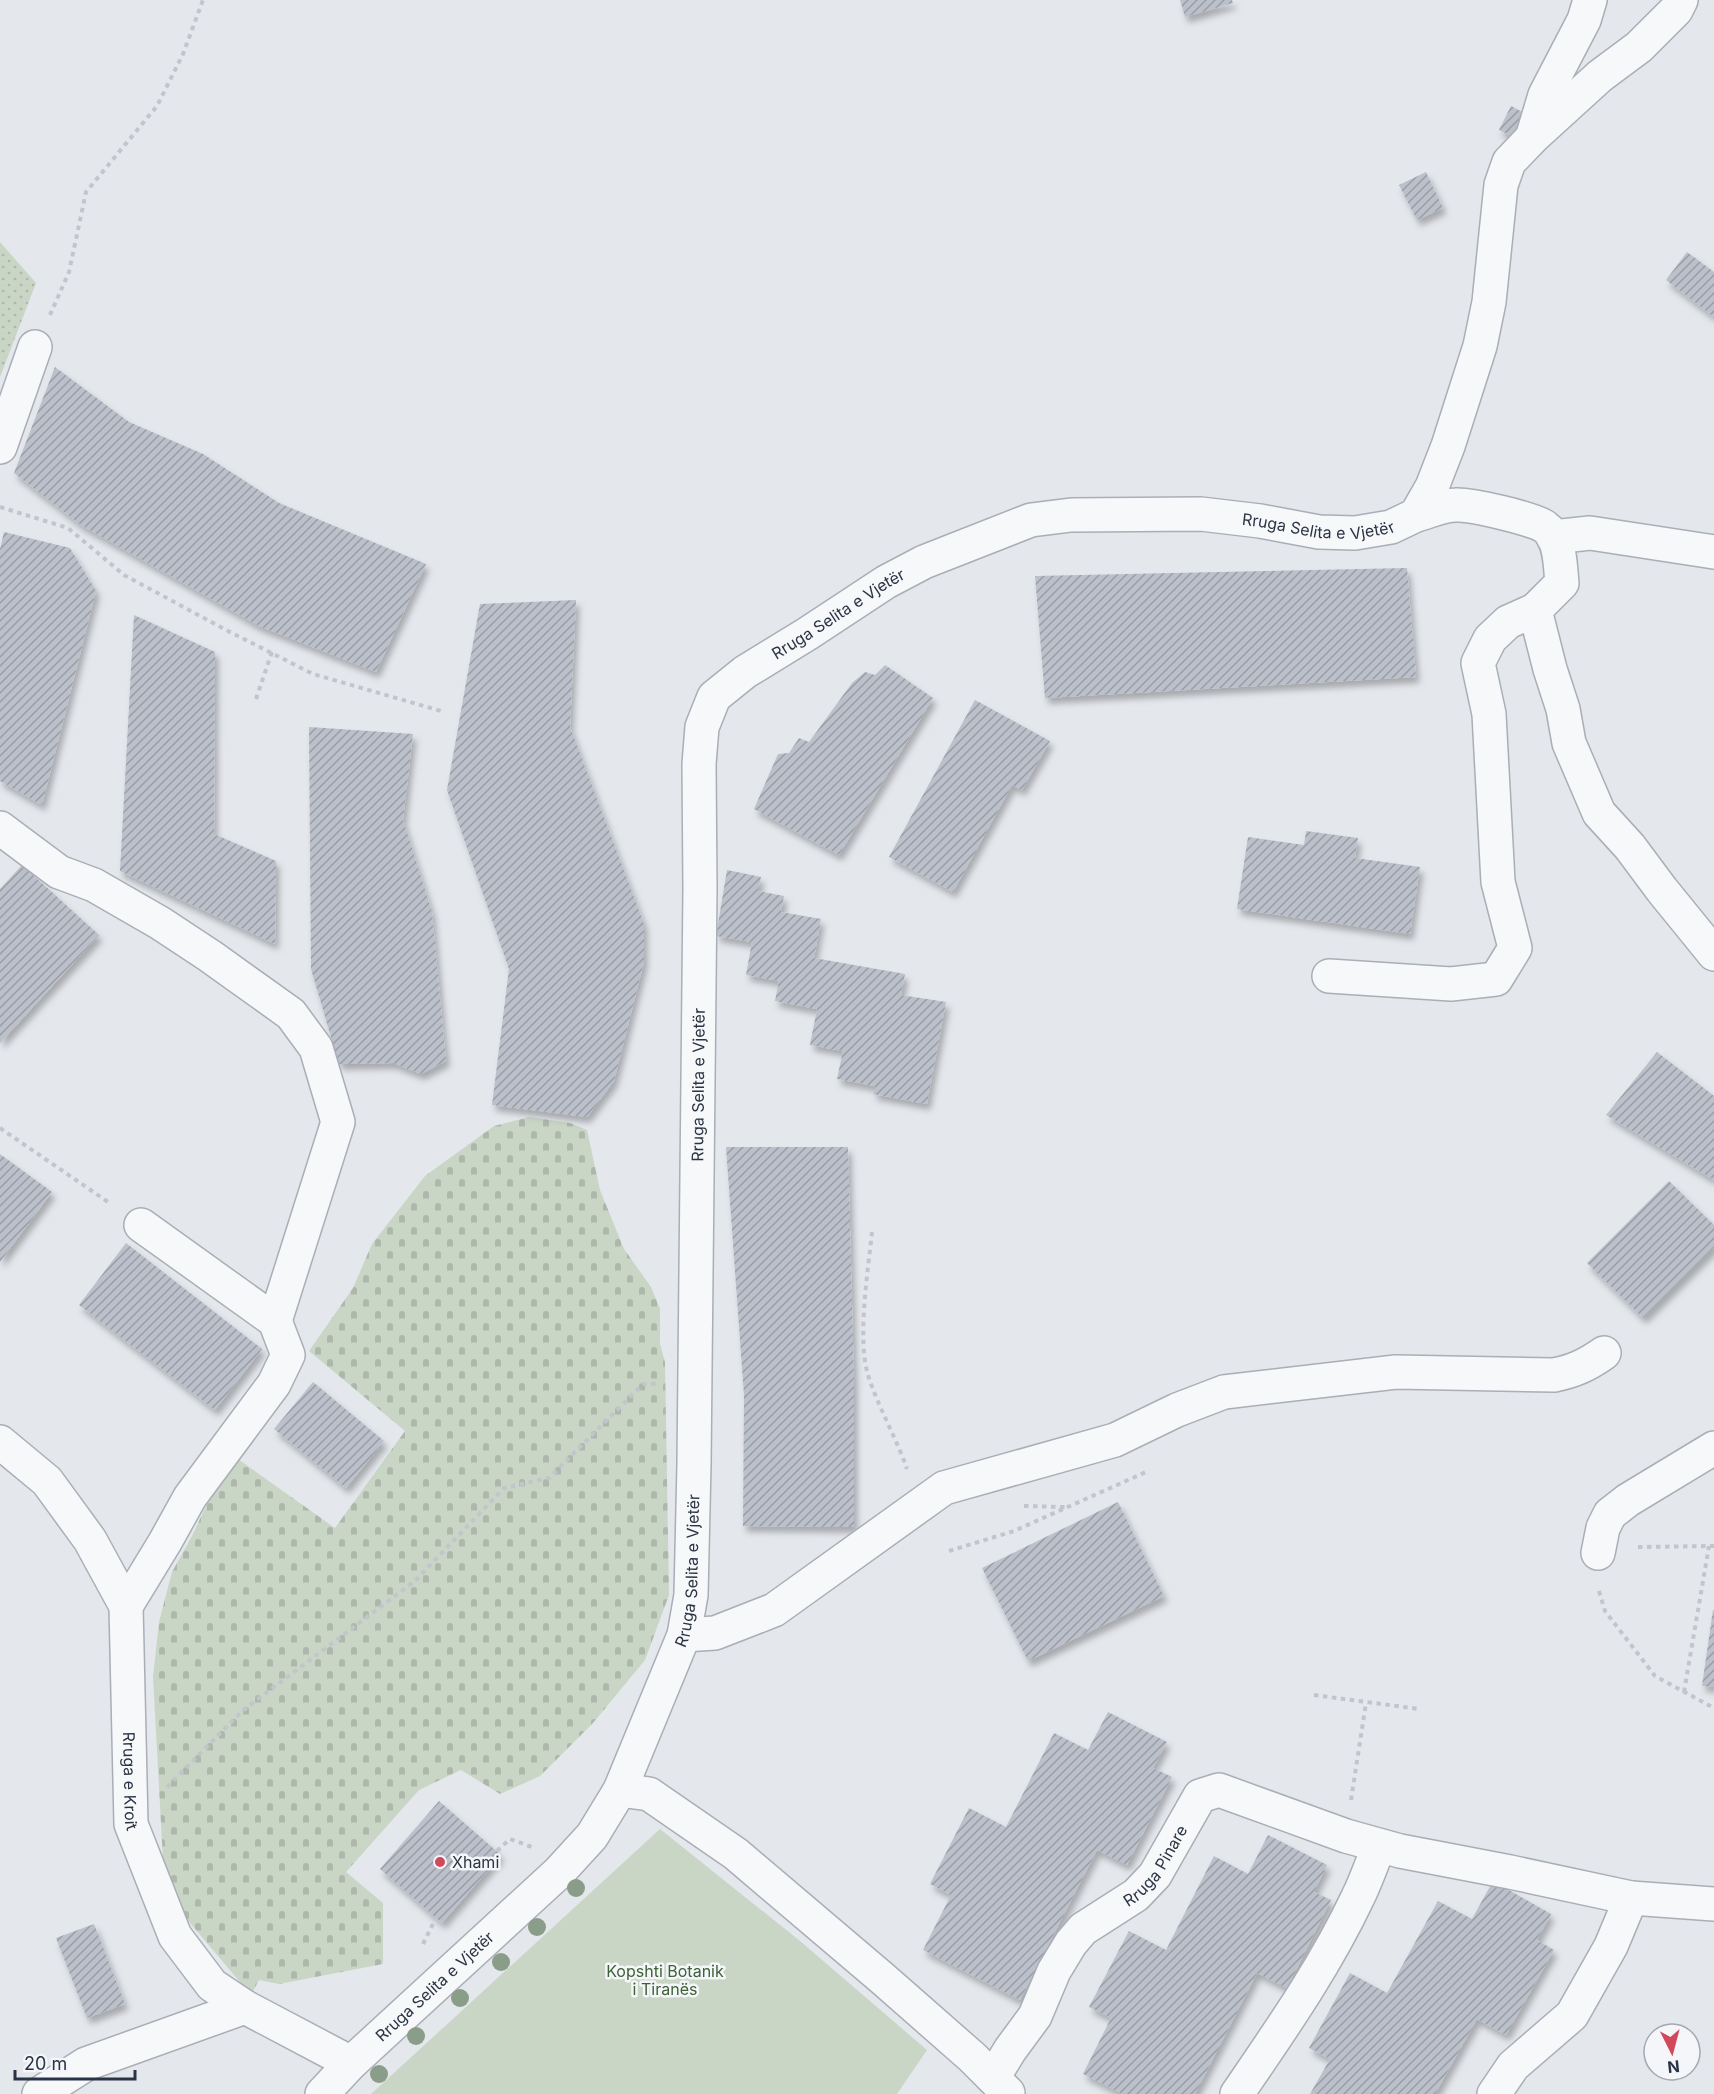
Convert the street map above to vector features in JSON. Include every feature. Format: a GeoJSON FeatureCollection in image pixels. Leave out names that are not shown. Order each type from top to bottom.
{"type":"FeatureCollection","features":[{"type":"Feature","properties":{"kind":"street"},"geometry":{"type":"LineString","coordinates":[[1533,137],[1545,95],[1584,20],[1590,0]]}},
{"type":"Feature","properties":{"kind":"street"},"geometry":{"type":"LineString","coordinates":[[1533,137],[1600,76],[1638,47],[1676,10],[1681,0]]}},
{"type":"Feature","properties":{"kind":"street","name":"Rruga Selita e Vjetër"},"geometry":{"type":"LineString","coordinates":[[1416,515],[1432,488],[1448,446],[1480,346],[1489,302],[1501,185],[1509,162],[1533,137]]}},
{"type":"Feature","properties":{"kind":"street"},"geometry":{"type":"LineString","coordinates":[[0,447],[35,347]]}},
{"type":"Feature","properties":{"kind":"street","name":"Rruga Selita e Vjetër"},"geometry":{"type":"LineString","coordinates":[[322,2094],[351,2063],[559,1872],[592,1836],[620,1790],[684,1635],[691,1595],[695,1384],[700,889],[699,764],[702,727],[714,697],[745,672],[886,582],[924,562],[1031,520],[1071,515],[1202,514],[1260,521],[1319,532],[1355,533],[1391,527],[1416,515],[1455,504],[1502,512],[1545,527],[1553,537]]}},
{"type":"Feature","properties":{"kind":"street"},"geometry":{"type":"LineString","coordinates":[[1329,976],[1451,984],[1496,979],[1515,948],[1498,882],[1489,714],[1478,663],[1490,639],[1508,622],[1535,610],[1562,583],[1558,551],[1553,537],[1590,533],[1714,552]]}},
{"type":"Feature","properties":{"kind":"street"},"geometry":{"type":"LineString","coordinates":[[1535,610],[1563,709],[1569,743],[1599,813],[1630,847],[1714,954]]}},
{"type":"Feature","properties":{"kind":"street"},"geometry":{"type":"LineString","coordinates":[[0,828],[59,872],[94,885],[160,923],[210,956],[291,1014],[316,1048],[338,1122],[275,1321]]}},
{"type":"Feature","properties":{"kind":"street"},"geometry":{"type":"LineString","coordinates":[[126,1606],[190,1497],[274,1384],[288,1355],[275,1321],[141,1225]]}},
{"type":"Feature","properties":{"kind":"street"},"geometry":{"type":"LineString","coordinates":[[684,1635],[715,1633],[774,1610],[944,1488],[1115,1440],[1177,1410],[1224,1392],[1395,1372],[1554,1375],[1590,1364],[1604,1353]]}},
{"type":"Feature","properties":{"kind":"street","name":"Rruga e Kroit"},"geometry":{"type":"LineString","coordinates":[[0,1442],[47,1481],[90,1540],[126,1606],[131,1824],[175,1936],[212,1984],[245,2007],[351,2063]]}},
{"type":"Feature","properties":{"kind":"street"},"geometry":{"type":"LineString","coordinates":[[1598,1553],[1603,1528],[1610,1514],[1628,1500],[1714,1448]]}},
{"type":"Feature","properties":{"kind":"street","name":"Rruga Pinare"},"geometry":{"type":"LineString","coordinates":[[620,1790],[649,1794],[735,1854],[882,1978],[1001,2086],[1010,2050],[1035,2016],[1054,1971],[1071,1943],[1083,1929],[1136,1895],[1155,1875],[1200,1796],[1219,1790],[1379,1846],[1631,1899],[1714,1904]]}},
{"type":"Feature","properties":{"kind":"street"},"geometry":{"type":"LineString","coordinates":[[1237,2094],[1329,1952],[1358,1897],[1379,1846]]}},
{"type":"Feature","properties":{"kind":"street"},"geometry":{"type":"LineString","coordinates":[[1494,2094],[1514,2066],[1572,2015],[1611,1946],[1631,1899]]}},
{"type":"Feature","properties":{"kind":"street"},"geometry":{"type":"LineString","coordinates":[[39,2094],[86,2064],[245,2007]]}},
{"type":"Feature","properties":{"kind":"path"},"geometry":{"type":"LineString","coordinates":[[35,347],[69,272],[86,192],[157,106],[183,54],[203,0]]}},
{"type":"Feature","properties":{"kind":"path"},"geometry":{"type":"LineString","coordinates":[[0,507],[68,528],[124,574],[313,674],[441,711]]}},
{"type":"Feature","properties":{"kind":"path"},"geometry":{"type":"LineString","coordinates":[[256,699],[272,652]]}},
{"type":"Feature","properties":{"kind":"path"},"geometry":{"type":"LineString","coordinates":[[0,1128],[141,1225]]}},
{"type":"Feature","properties":{"kind":"path"},"geometry":{"type":"LineString","coordinates":[[872,1232],[865,1297],[864,1352],[867,1374],[905,1463],[919,1506]]}},
{"type":"Feature","properties":{"kind":"path"},"geometry":{"type":"LineString","coordinates":[[131,1824],[242,1711],[415,1581],[504,1488],[549,1478],[643,1384],[695,1384]]}},
{"type":"Feature","properties":{"kind":"path"},"geometry":{"type":"LineString","coordinates":[[949,1551],[1014,1532],[1146,1472]]}},
{"type":"Feature","properties":{"kind":"path"},"geometry":{"type":"LineString","coordinates":[[1684,1692],[1712,1546],[1622,1547],[1598,1553],[1594,1574],[1605,1611],[1655,1676],[1684,1692],[1714,1708]]}},
{"type":"Feature","properties":{"kind":"path"},"geometry":{"type":"LineString","coordinates":[[1314,1695],[1419,1709]]}},
{"type":"Feature","properties":{"kind":"path"},"geometry":{"type":"LineString","coordinates":[[1346,1836],[1366,1703]]}},
{"type":"Feature","properties":{"kind":"green space"},"geometry":{"type":"Polygon","coordinates":[[[0,242],[36,283],[0,377],[0,242]]]}},
{"type":"Feature","properties":{"kind":"green space"},"geometry":{"type":"Polygon","coordinates":[[[529,1117],[570,1123],[587,1130],[600,1190],[624,1249],[651,1287],[660,1309],[660,1344],[665,1362],[669,1595],[645,1660],[593,1723],[540,1776],[500,1794],[461,1770],[419,1790],[346,1872],[383,1903],[383,1964],[279,1984],[259,1980],[251,1995],[185,1917],[163,1860],[153,1677],[159,1622],[172,1572],[213,1491],[238,1459],[335,1528],[405,1431],[309,1351],[353,1288],[372,1244],[425,1176],[494,1126],[529,1117]]]}},
{"type":"Feature","properties":{"kind":"green space","name":"Kopshti Botanik i Tiranës"},"geometry":{"type":"Polygon","coordinates":[[[660,1829],[800,1941],[927,2050],[897,2094],[371,2094],[660,1829]]]}},
{"type":"Feature","properties":{"kind":"building"},"geometry":{"type":"Polygon","coordinates":[[[1180,0],[1232,0],[1233,3],[1185,17],[1180,0]]]}},
{"type":"Feature","properties":{"kind":"building"},"geometry":{"type":"Polygon","coordinates":[[[1511,106],[1528,115],[1516,138],[1499,130],[1511,106]]]}},
{"type":"Feature","properties":{"kind":"building"},"geometry":{"type":"Polygon","coordinates":[[[1426,172],[1443,208],[1417,220],[1399,185],[1426,172]]]}},
{"type":"Feature","properties":{"kind":"building"},"geometry":{"type":"Polygon","coordinates":[[[1687,252],[1714,272],[1714,317],[1666,280],[1687,252]]]}},
{"type":"Feature","properties":{"kind":"building"},"geometry":{"type":"Polygon","coordinates":[[[55,367],[129,422],[203,454],[279,503],[426,564],[376,672],[259,626],[81,525],[14,473],[55,367]]]}},
{"type":"Feature","properties":{"kind":"building"},"geometry":{"type":"Polygon","coordinates":[[[4,532],[70,548],[96,591],[42,805],[0,781],[0,549],[4,532]]]}},
{"type":"Feature","properties":{"kind":"building"},"geometry":{"type":"Polygon","coordinates":[[[1407,568],[1416,677],[1045,698],[1035,576],[1407,568]]]}},
{"type":"Feature","properties":{"kind":"building"},"geometry":{"type":"Polygon","coordinates":[[[576,600],[570,727],[644,924],[644,962],[614,1081],[587,1117],[492,1105],[509,969],[447,790],[480,604],[576,600]]]}},
{"type":"Feature","properties":{"kind":"building"},"geometry":{"type":"Polygon","coordinates":[[[134,615],[215,652],[214,834],[276,861],[275,944],[120,871],[134,615]]]}},
{"type":"Feature","properties":{"kind":"building"},"geometry":{"type":"Polygon","coordinates":[[[885,665],[933,698],[839,855],[754,809],[778,754],[789,753],[799,738],[809,742],[852,683],[865,672],[875,675],[885,665]]]}},
{"type":"Feature","properties":{"kind":"building"},"geometry":{"type":"Polygon","coordinates":[[[975,700],[1050,741],[1022,790],[1012,785],[953,892],[889,857],[975,700]]]}},
{"type":"Feature","properties":{"kind":"building"},"geometry":{"type":"Polygon","coordinates":[[[309,727],[413,734],[403,820],[432,912],[446,1061],[421,1074],[393,1063],[339,1064],[311,969],[309,727]]]}},
{"type":"Feature","properties":{"kind":"building"},"geometry":{"type":"Polygon","coordinates":[[[1306,831],[1358,838],[1355,858],[1420,867],[1410,934],[1237,909],[1248,837],[1304,845],[1306,831]]]}},
{"type":"Feature","properties":{"kind":"building"},"geometry":{"type":"Polygon","coordinates":[[[22,865],[99,935],[0,1043],[0,889],[22,865]]]}},
{"type":"Feature","properties":{"kind":"building"},"geometry":{"type":"Polygon","coordinates":[[[727,870],[761,877],[758,891],[784,896],[781,912],[821,919],[814,958],[905,974],[901,995],[946,1002],[927,1104],[873,1094],[875,1086],[837,1079],[843,1051],[810,1045],[817,1009],[775,1001],[779,981],[746,975],[752,942],[716,936],[727,870]]]}},
{"type":"Feature","properties":{"kind":"building"},"geometry":{"type":"Polygon","coordinates":[[[1657,1052],[1714,1096],[1714,1180],[1606,1115],[1657,1052]]]}},
{"type":"Feature","properties":{"kind":"building"},"geometry":{"type":"Polygon","coordinates":[[[726,1147],[848,1147],[854,1383],[854,1527],[743,1526],[744,1395],[726,1147]]]}},
{"type":"Feature","properties":{"kind":"building"},"geometry":{"type":"Polygon","coordinates":[[[0,1154],[52,1192],[0,1262],[0,1154]]]}},
{"type":"Feature","properties":{"kind":"building"},"geometry":{"type":"Polygon","coordinates":[[[1669,1181],[1714,1225],[1714,1247],[1643,1318],[1587,1263],[1669,1181]]]}},
{"type":"Feature","properties":{"kind":"building"},"geometry":{"type":"Polygon","coordinates":[[[126,1243],[262,1349],[215,1410],[79,1305],[126,1243]]]}},
{"type":"Feature","properties":{"kind":"building"},"geometry":{"type":"Polygon","coordinates":[[[313,1382],[384,1441],[346,1488],[274,1429],[313,1382]]]}},
{"type":"Feature","properties":{"kind":"building"},"geometry":{"type":"Polygon","coordinates":[[[1118,1502],[1164,1596],[1028,1661],[982,1568],[1118,1502]]]}},
{"type":"Feature","properties":{"kind":"building"},"geometry":{"type":"Polygon","coordinates":[[[1714,1610],[1714,1687],[1702,1686],[1714,1610]]]}},
{"type":"Feature","properties":{"kind":"building"},"geometry":{"type":"Polygon","coordinates":[[[1108,1712],[1167,1742],[1153,1768],[1172,1777],[1127,1865],[1097,1850],[1020,2000],[923,1950],[951,1895],[930,1884],[969,1808],[1006,1827],[1054,1733],[1088,1750],[1108,1712]]]}},
{"type":"Feature","properties":{"kind":"building","name":"Xhami"},"geometry":{"type":"Polygon","coordinates":[[[439,1801],[501,1855],[442,1923],[380,1869],[439,1801]]]}},
{"type":"Feature","properties":{"kind":"building"},"geometry":{"type":"Polygon","coordinates":[[[1268,1835],[1327,1865],[1314,1892],[1331,1900],[1287,1988],[1257,1973],[1195,2094],[1123,2094],[1083,2074],[1111,2018],[1089,2007],[1129,1931],[1166,1950],[1214,1856],[1248,1874],[1268,1835]]]}},
{"type":"Feature","properties":{"kind":"building"},"geometry":{"type":"Polygon","coordinates":[[[1493,1881],[1551,1914],[1537,1940],[1554,1950],[1506,2035],[1477,2019],[1435,2094],[1310,2094],[1330,2059],[1309,2048],[1350,1973],[1387,1993],[1438,1901],[1472,1919],[1493,1881]]]}},
{"type":"Feature","properties":{"kind":"building"},"geometry":{"type":"Polygon","coordinates":[[[94,1924],[125,2004],[87,2018],[56,1938],[94,1924]]]}},
{"type":"Feature","properties":{"kind":"place","name":"Xhami"},"geometry":{"type":"Point","coordinates":[440,1862]}}]}
